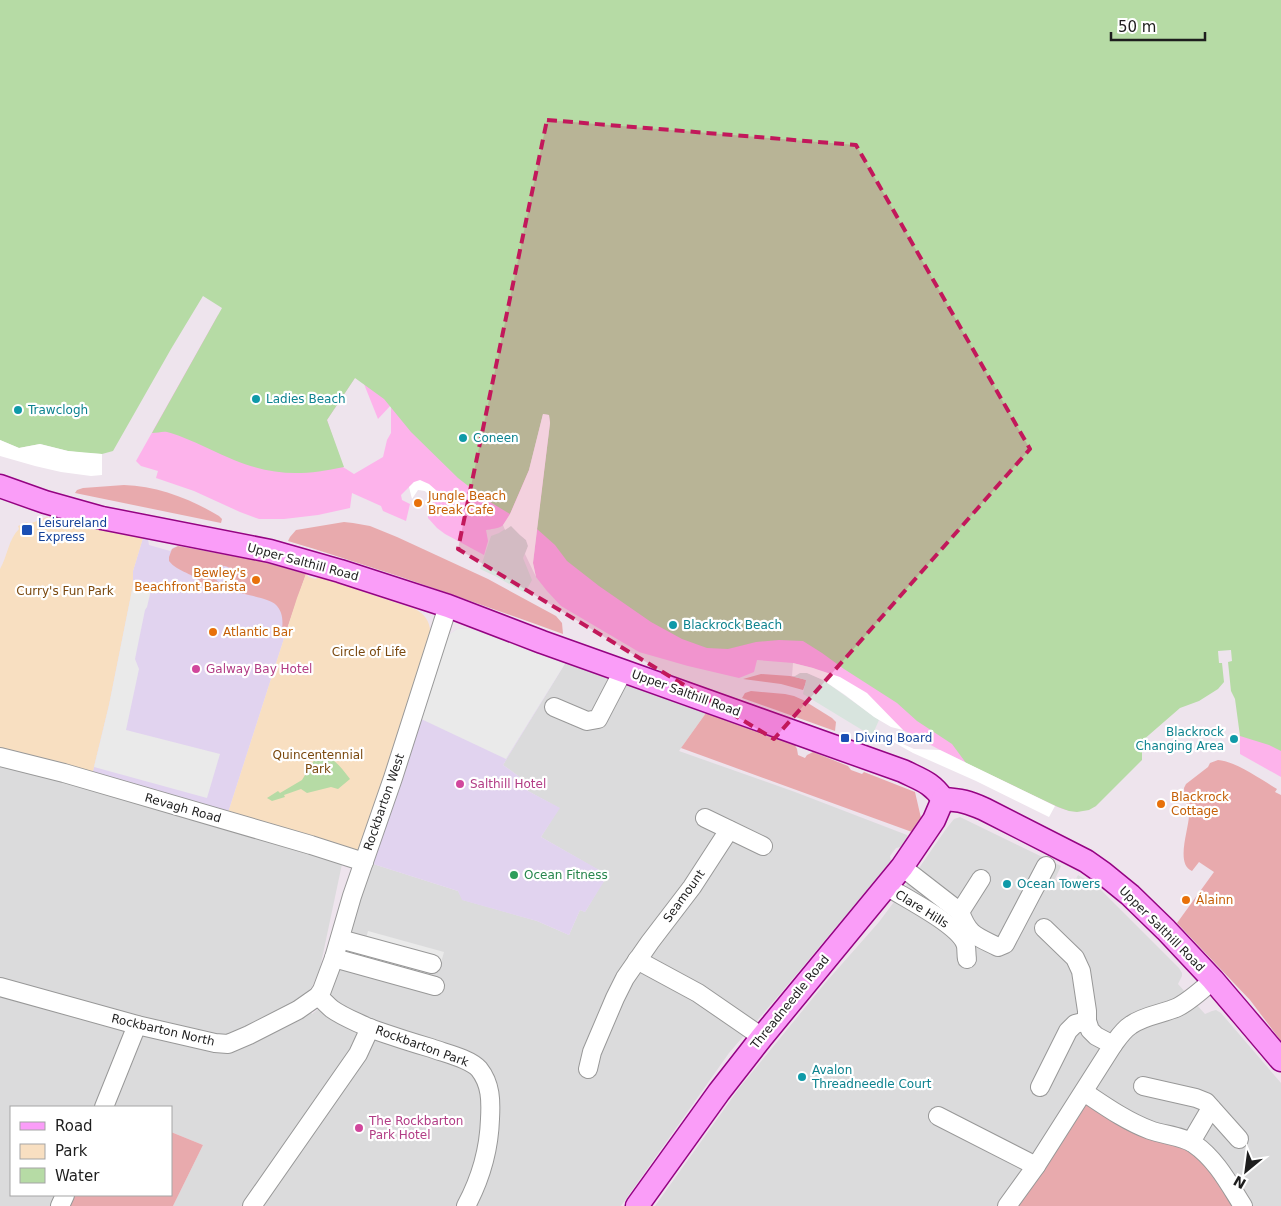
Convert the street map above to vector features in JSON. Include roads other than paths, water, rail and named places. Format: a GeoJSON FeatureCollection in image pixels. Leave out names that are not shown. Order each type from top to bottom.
{"type":"FeatureCollection","features":[{"type":"Feature","properties":{"kind":"main road","name":"Upper Salthill Road"},"geometry":{"type":"LineString","coordinates":[[0,486],[45,502],[102,518],[270,551],[340,570],[448,606],[903,772],[930,785],[943,799],[968,802],[1086,861],[1103,873],[1130,895],[1166,930],[1213,980],[1281,1060]]}},
{"type":"Feature","properties":{"kind":"main road","name":"Threadneedle Road"},"geometry":{"type":"LineString","coordinates":[[637,1206],[762,1037],[902,867],[934,820],[943,799]]}},
{"type":"Feature","properties":{"kind":"street","name":"Rockbarton West"},"geometry":{"type":"LineString","coordinates":[[318,996],[334,958],[352,896],[393,778],[448,606]]}},
{"type":"Feature","properties":{"kind":"street"},"geometry":{"type":"LineString","coordinates":[[554,707],[587,721],[598,719],[623,670]]}},
{"type":"Feature","properties":{"kind":"street","name":"Revagh Road"},"geometry":{"type":"LineString","coordinates":[[0,757],[82,778],[364,862]]}},
{"type":"Feature","properties":{"kind":"street"},"geometry":{"type":"LineString","coordinates":[[705,818],[763,846]]}},
{"type":"Feature","properties":{"kind":"street","name":"Seamount"},"geometry":{"type":"LineString","coordinates":[[588,1069],[592,1054],[625,978],[692,887],[729,830]]}},
{"type":"Feature","properties":{"kind":"street"},"geometry":{"type":"LineString","coordinates":[[902,867],[960,912],[965,925],[972,933],[998,947],[1005,944],[1046,866]]}},
{"type":"Feature","properties":{"kind":"street"},"geometry":{"type":"LineString","coordinates":[[960,912],[981,880]]}},
{"type":"Feature","properties":{"kind":"street","name":"Clare Hills"},"geometry":{"type":"LineString","coordinates":[[886,886],[955,929],[966,944],[967,959]]}},
{"type":"Feature","properties":{"kind":"street"},"geometry":{"type":"LineString","coordinates":[[1044,928],[1076,958],[1079,965],[1087,1011],[1086,1021],[1090,1030],[1096,1036],[1113,1046]]}},
{"type":"Feature","properties":{"kind":"street"},"geometry":{"type":"LineString","coordinates":[[340,939],[432,964]]}},
{"type":"Feature","properties":{"kind":"street"},"geometry":{"type":"LineString","coordinates":[[334,958],[435,986]]}},
{"type":"Feature","properties":{"kind":"street"},"geometry":{"type":"LineString","coordinates":[[637,960],[698,993],[762,1037]]}},
{"type":"Feature","properties":{"kind":"street"},"geometry":{"type":"LineString","coordinates":[[1007,1206],[1036,1166],[1123,1031],[1142,1019],[1184,1004],[1213,980]]}},
{"type":"Feature","properties":{"kind":"street","name":"Rockbarton North"},"geometry":{"type":"LineString","coordinates":[[0,987],[137,1025],[215,1043],[228,1044],[298,1010],[318,996]]}},
{"type":"Feature","properties":{"kind":"street","name":"Rockbarton Park"},"geometry":{"type":"LineString","coordinates":[[318,996],[344,1017],[370,1028],[466,1060],[478,1067],[485,1078],[490,1092],[490,1134],[485,1160],[466,1206]]}},
{"type":"Feature","properties":{"kind":"street"},"geometry":{"type":"LineString","coordinates":[[1040,1087],[1068,1031],[1076,1024],[1086,1021]]}},
{"type":"Feature","properties":{"kind":"street"},"geometry":{"type":"LineString","coordinates":[[104,1106],[137,1025]]}},
{"type":"Feature","properties":{"kind":"street","name":"Rockbarton Park"},"geometry":{"type":"LineString","coordinates":[[252,1206],[358,1054],[370,1028]]}},
{"type":"Feature","properties":{"kind":"street"},"geometry":{"type":"LineString","coordinates":[[1142,1086],[1206,1102],[1239,1139]]}},
{"type":"Feature","properties":{"kind":"street"},"geometry":{"type":"LineString","coordinates":[[1084,1092],[1133,1123],[1191,1142],[1221,1172],[1243,1206]]}},
{"type":"Feature","properties":{"kind":"street"},"geometry":{"type":"LineString","coordinates":[[1191,1142],[1212,1108]]}},
{"type":"Feature","properties":{"kind":"street"},"geometry":{"type":"LineString","coordinates":[[938,1116],[1036,1166]]}},
{"type":"Feature","properties":{"kind":"water"},"geometry":{"type":"Polygon","coordinates":[[[0,0],[1281,0],[1281,751],[1269,745],[1240,736],[1235,699],[1231,691],[1228,662],[1232,661],[1231,650],[1218,651],[1219,663],[1222,663],[1224,682],[1218,689],[1199,701],[1180,708],[1142,741],[1142,760],[1096,806],[1089,810],[1069,811],[966,763],[952,744],[917,721],[897,703],[803,641],[779,640],[756,642],[728,649],[707,648],[682,639],[651,622],[599,586],[567,561],[555,545],[537,529],[550,423],[549,415],[543,414],[529,470],[510,514],[485,499],[458,478],[411,432],[384,399],[355,378],[327,420],[344,467],[315,472],[275,472],[234,460],[173,433],[152,433],[222,308],[203,296],[113,451],[102,454],[84,453],[40,444],[19,448],[0,440],[0,0]]]}},
{"type":"Feature","properties":{"kind":"water"},"geometry":{"type":"Polygon","coordinates":[[[318,754],[333,760],[350,779],[338,789],[331,787],[307,793],[301,789],[272,801],[267,798],[302,780],[318,754]]]}},
{"type":"Feature","properties":{"kind":"place","name":"Ladies Beach"},"geometry":{"type":"Point","coordinates":[256,399]}},
{"type":"Feature","properties":{"kind":"place","name":"Trawclogh"},"geometry":{"type":"Point","coordinates":[18,410]}},
{"type":"Feature","properties":{"kind":"place","name":"Coneen"},"geometry":{"type":"Point","coordinates":[463,438]}},
{"type":"Feature","properties":{"kind":"place","name":"Jungle Beach Break Cafe"},"geometry":{"type":"Point","coordinates":[418,503]}},
{"type":"Feature","properties":{"kind":"place","name":"Leisureland Express"},"geometry":{"type":"Point","coordinates":[27,530]}},
{"type":"Feature","properties":{"kind":"place","name":"Bewley's Beachfront Barista"},"geometry":{"type":"Point","coordinates":[256,580]}},
{"type":"Feature","properties":{"kind":"place","name":"Blackrock Beach"},"geometry":{"type":"Point","coordinates":[673,625]}},
{"type":"Feature","properties":{"kind":"place","name":"Atlantic Bar"},"geometry":{"type":"Point","coordinates":[213,632]}},
{"type":"Feature","properties":{"kind":"place","name":"Galway Bay Hotel"},"geometry":{"type":"Point","coordinates":[196,669]}},
{"type":"Feature","properties":{"kind":"place","name":"Diving Board"},"geometry":{"type":"Point","coordinates":[845,738]}},
{"type":"Feature","properties":{"kind":"place","name":"Blackrock Changing Area"},"geometry":{"type":"Point","coordinates":[1234,739]}},
{"type":"Feature","properties":{"kind":"place","name":"Salthill Hotel"},"geometry":{"type":"Point","coordinates":[460,784]}},
{"type":"Feature","properties":{"kind":"place","name":"Blackrock Cottage"},"geometry":{"type":"Point","coordinates":[1161,804]}},
{"type":"Feature","properties":{"kind":"place","name":"Ocean Fitness"},"geometry":{"type":"Point","coordinates":[514,875]}},
{"type":"Feature","properties":{"kind":"place","name":"Ocean Towers"},"geometry":{"type":"Point","coordinates":[1007,884]}},
{"type":"Feature","properties":{"kind":"place","name":"Álainn"},"geometry":{"type":"Point","coordinates":[1186,900]}},
{"type":"Feature","properties":{"kind":"place","name":"Avalon Threadneedle Court"},"geometry":{"type":"Point","coordinates":[802,1077]}},
{"type":"Feature","properties":{"kind":"place","name":"The Rockbarton Park Hotel"},"geometry":{"type":"Point","coordinates":[359,1128]}},
{"type":"Feature","properties":{"kind":"park label","name":"Curry's Fun Park"},"geometry":{"type":"Point","coordinates":[65,591]}},
{"type":"Feature","properties":{"kind":"park label","name":"Circle of Life"},"geometry":{"type":"Point","coordinates":[369,652]}},
{"type":"Feature","properties":{"kind":"park label","name":"Quincentennial Park"},"geometry":{"type":"Point","coordinates":[318,762]}}]}
